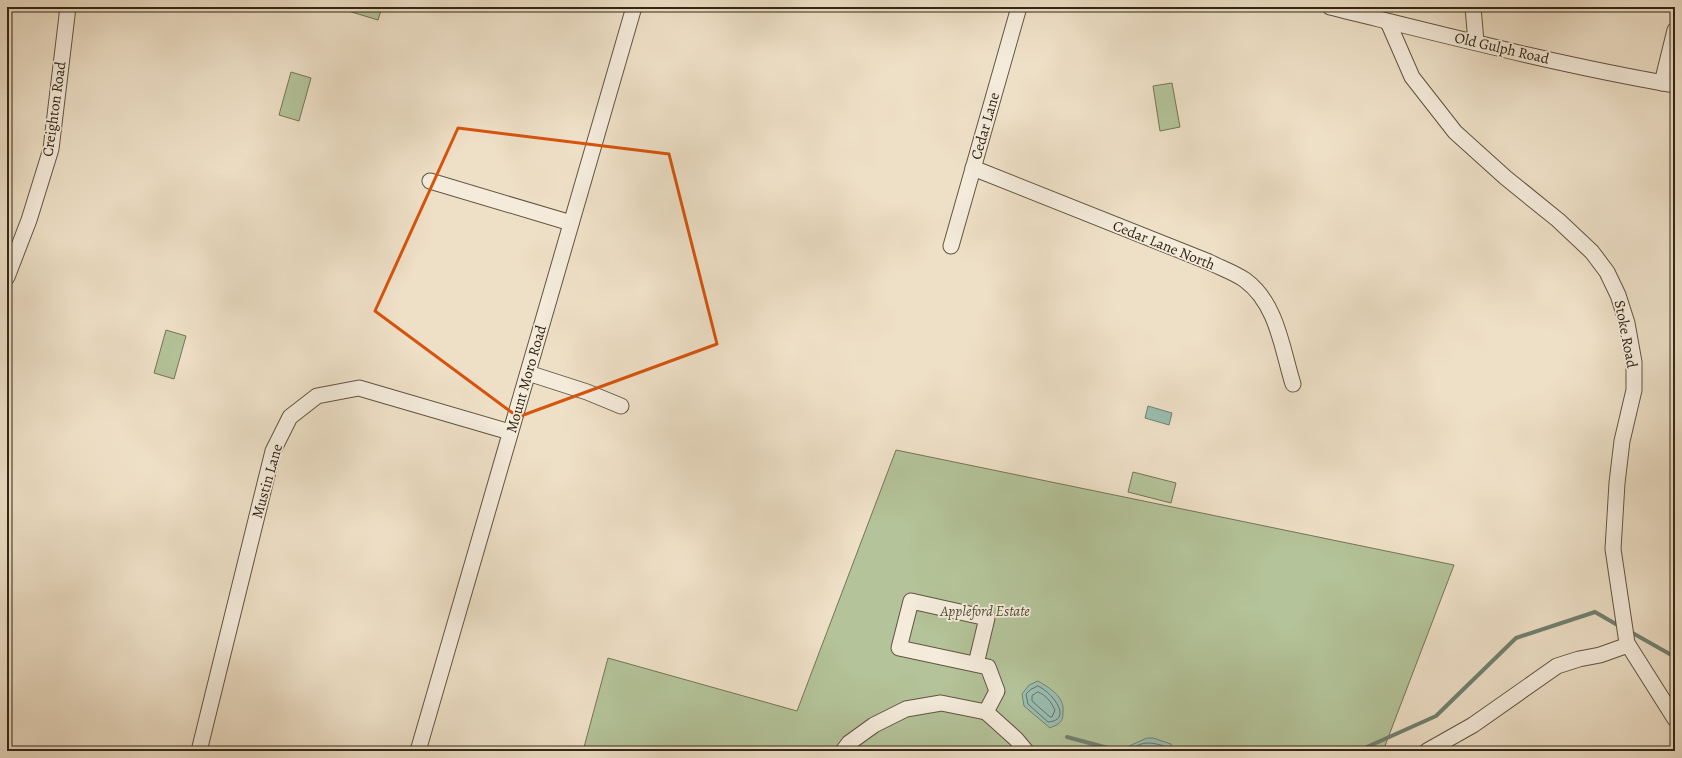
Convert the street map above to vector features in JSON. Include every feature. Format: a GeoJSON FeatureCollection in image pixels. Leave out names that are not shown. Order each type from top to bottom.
{"type":"FeatureCollection","features":[{"type":"Feature","properties":{"kind":"street","name":"Creighton Road"},"geometry":{"type":"LineString","coordinates":[[7,277],[29,220],[51,149],[68,7]]}},
{"type":"Feature","properties":{"kind":"street","name":"Mount Moro Road"},"geometry":{"type":"LineString","coordinates":[[418,751],[634,7]]}},
{"type":"Feature","properties":{"kind":"street","name":"Cedar Lane"},"geometry":{"type":"LineString","coordinates":[[951,246],[1019,7]]}},
{"type":"Feature","properties":{"kind":"street","name":"Old Gulph Road"},"geometry":{"type":"LineString","coordinates":[[1330,7],[1388,22],[1633,78],[1668,84]]}},
{"type":"Feature","properties":{"kind":"street"},"geometry":{"type":"LineString","coordinates":[[1473,7],[1476,42]]}},
{"type":"Feature","properties":{"kind":"street","name":"Stoke Road"},"geometry":{"type":"LineString","coordinates":[[1388,22],[1412,77],[1455,132],[1592,252],[1608,272],[1618,294],[1627,323],[1634,362],[1634,390],[1622,441],[1617,482],[1613,549],[1625,633],[1675,719]]}},
{"type":"Feature","properties":{"kind":"street"},"geometry":{"type":"LineString","coordinates":[[1668,84],[1675,30]]}},
{"type":"Feature","properties":{"kind":"street","name":"Cedar Lane North"},"geometry":{"type":"LineString","coordinates":[[973,168],[1210,262],[1244,280],[1256,290],[1268,306],[1278,330],[1293,384]]}},
{"type":"Feature","properties":{"kind":"street"},"geometry":{"type":"LineString","coordinates":[[430,181],[571,223]]}},
{"type":"Feature","properties":{"kind":"street"},"geometry":{"type":"LineString","coordinates":[[528,373],[587,392],[621,406]]}},
{"type":"Feature","properties":{"kind":"street","name":"Mustin Lane"},"geometry":{"type":"LineString","coordinates":[[199,751],[272,451],[290,418],[317,396],[359,388],[510,432]]}},
{"type":"Feature","properties":{"kind":"street"},"geometry":{"type":"LineString","coordinates":[[976,664],[987,618],[911,601],[899,648],[988,667],[996,691],[986,712]]}},
{"type":"Feature","properties":{"kind":"street"},"geometry":{"type":"LineString","coordinates":[[1427,751],[1473,725],[1557,666],[1579,659],[1600,655],[1625,633]]}},
{"type":"Feature","properties":{"kind":"street"},"geometry":{"type":"LineString","coordinates":[[843,751],[849,743],[874,724],[906,709],[941,703],[986,712],[1016,739],[1026,751]]}},
{"type":"Feature","properties":{"kind":"highlighted area"},"geometry":{"type":"Polygon","coordinates":[[[458,128],[669,154],[717,344],[518,417],[375,311],[458,128]]]}},
{"type":"Feature","properties":{"kind":"green space"},"geometry":{"type":"Polygon","coordinates":[[[335,7],[382,7],[378,20],[335,7]]]}},
{"type":"Feature","properties":{"kind":"green space"},"geometry":{"type":"Polygon","coordinates":[[[291,72],[311,78],[299,121],[279,115],[291,72]]]}},
{"type":"Feature","properties":{"kind":"green space"},"geometry":{"type":"Polygon","coordinates":[[[1172,83],[1180,127],[1160,131],[1153,86],[1172,83]]]}},
{"type":"Feature","properties":{"kind":"green space"},"geometry":{"type":"Polygon","coordinates":[[[166,330],[186,336],[174,379],[154,373],[166,330]]]}},
{"type":"Feature","properties":{"kind":"green space","name":"Appleford Estate"},"geometry":{"type":"Polygon","coordinates":[[[896,450],[1454,565],[1383,751],[583,751],[608,658],[797,711],[896,450]]]}},
{"type":"Feature","properties":{"kind":"green space"},"geometry":{"type":"Polygon","coordinates":[[[1133,472],[1176,483],[1171,503],[1128,492],[1133,472]]]}},
{"type":"Feature","properties":{"kind":"water"},"geometry":{"type":"Polygon","coordinates":[[[1148,406],[1172,413],[1169,425],[1145,418],[1148,406]]]}},
{"type":"Feature","properties":{"kind":"water"},"geometry":{"type":"Polygon","coordinates":[[[1038,681],[1056,694],[1062,702],[1062,720],[1057,725],[1050,728],[1024,706],[1022,694],[1029,685],[1038,681]]]}},
{"type":"Feature","properties":{"kind":"water"},"geometry":{"type":"Polygon","coordinates":[[[1147,738],[1153,738],[1171,744],[1172,751],[1128,751],[1129,746],[1147,738]]]}},
{"type":"Feature","properties":{"kind":"waterway"},"geometry":{"type":"LineString","coordinates":[[1358,751],[1436,716],[1516,638],[1595,612],[1621,627]]}},
{"type":"Feature","properties":{"kind":"waterway"},"geometry":{"type":"LineString","coordinates":[[1629,631],[1675,657]]}},
{"type":"Feature","properties":{"kind":"waterway"},"geometry":{"type":"LineString","coordinates":[[1067,737],[1119,751]]}}]}
